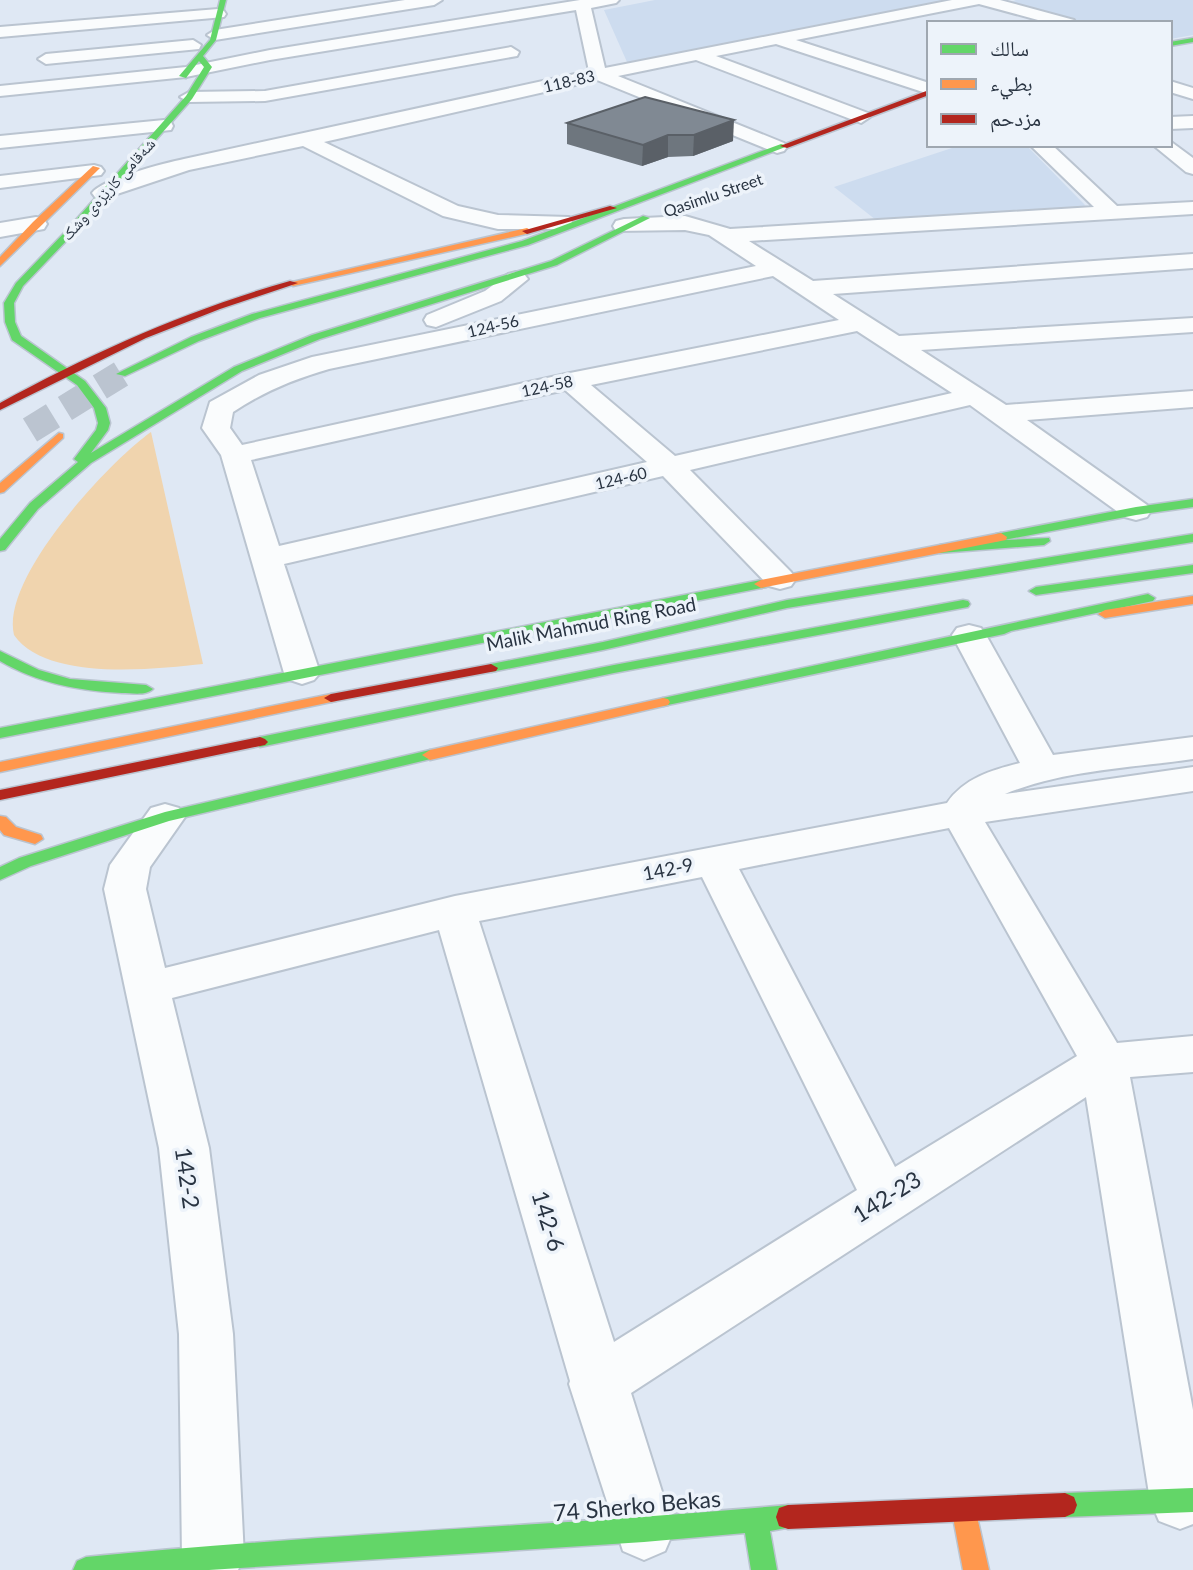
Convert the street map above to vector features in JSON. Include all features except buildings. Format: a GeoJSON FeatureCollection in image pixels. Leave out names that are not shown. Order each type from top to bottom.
{"type":"FeatureCollection","features":[{"type":"Feature","properties":{"kind":"main road","name":"شەقامی کارێزەی وشک"},"geometry":{"type":"LineString","coordinates":[[10,322],[9,303],[19,285],[189,97],[208,51],[221,7]]}},
{"type":"Feature","properties":{"kind":"main road"},"geometry":{"type":"LineString","coordinates":[[1172,44],[1193,40]]}},
{"type":"Feature","properties":{"kind":"main road"},"geometry":{"type":"LineString","coordinates":[[1172,59],[1193,55]]}},
{"type":"Feature","properties":{"kind":"main road"},"geometry":{"type":"LineString","coordinates":[[171,89],[186,72]]}},
{"type":"Feature","properties":{"kind":"main road","name":"Qasimlu Street"},"geometry":{"type":"LineString","coordinates":[[121,374],[195,339],[256,316],[525,243],[927,91]]}},
{"type":"Feature","properties":{"kind":"main road","name":"شەقامی کارێزەی وشک"},"geometry":{"type":"LineString","coordinates":[[0,263],[36,224],[94,171],[148,113]]}},
{"type":"Feature","properties":{"kind":"main road"},"geometry":{"type":"LineString","coordinates":[[58,205],[97,200]]}},
{"type":"Feature","properties":{"kind":"main road"},"geometry":{"type":"LineString","coordinates":[[93,340],[181,318],[288,285],[430,254],[632,203]]}},
{"type":"Feature","properties":{"kind":"main road","name":"Qasimlu Street"},"geometry":{"type":"LineString","coordinates":[[506,273],[677,206]]}},
{"type":"Feature","properties":{"kind":"main road"},"geometry":{"type":"LineString","coordinates":[[265,330],[338,308],[560,262],[635,223]]}},
{"type":"Feature","properties":{"kind":"main road"},"geometry":{"type":"LineString","coordinates":[[69,470],[219,394],[267,355],[506,273]]}},
{"type":"Feature","properties":{"kind":"main road"},"geometry":{"type":"LineString","coordinates":[[0,407],[65,372],[181,318]]}},
{"type":"Feature","properties":{"kind":"main road"},"geometry":{"type":"LineString","coordinates":[[10,322],[40,336]]}},
{"type":"Feature","properties":{"kind":"main road"},"geometry":{"type":"LineString","coordinates":[[0,547],[31,507],[94,444],[102,430],[104,416],[81,383],[20,341],[10,322]]}},
{"type":"Feature","properties":{"kind":"main road"},"geometry":{"type":"LineString","coordinates":[[22,372],[43,383],[92,396],[118,399]]}},
{"type":"Feature","properties":{"kind":"main road"},"geometry":{"type":"LineString","coordinates":[[162,397],[219,394]]}},
{"type":"Feature","properties":{"kind":"main road"},"geometry":{"type":"LineString","coordinates":[[0,489],[59,436]]}},
{"type":"Feature","properties":{"kind":"main road"},"geometry":{"type":"LineString","coordinates":[[3,736],[249,683],[780,579],[1136,511],[1193,503]]}},
{"type":"Feature","properties":{"kind":"main road"},"geometry":{"type":"LineString","coordinates":[[940,548],[1193,529]]}},
{"type":"Feature","properties":{"kind":"main road","name":"Malik Mahmud Ring Road"},"geometry":{"type":"LineString","coordinates":[[0,767],[265,711],[603,646],[787,604],[1193,538]]}},
{"type":"Feature","properties":{"kind":"main road"},"geometry":{"type":"LineString","coordinates":[[1026,592],[1193,569]]}},
{"type":"Feature","properties":{"kind":"main road"},"geometry":{"type":"LineString","coordinates":[[0,795],[614,669],[1193,589]]}},
{"type":"Feature","properties":{"kind":"main road"},"geometry":{"type":"LineString","coordinates":[[0,845],[164,817],[647,705],[972,619],[1193,600]]}},
{"type":"Feature","properties":{"kind":"main road"},"geometry":{"type":"LineString","coordinates":[[0,655],[27,672],[49,680],[98,688],[152,689],[249,683]]}},
{"type":"Feature","properties":{"kind":"main road"},"geometry":{"type":"LineString","coordinates":[[0,874],[25,862],[164,817]]}},
{"type":"Feature","properties":{"kind":"main road"},"geometry":{"type":"LineString","coordinates":[[0,821],[10,831],[35,839]]}},
{"type":"Feature","properties":{"kind":"main road","name":"74 Sherko Bekas"},"geometry":{"type":"LineString","coordinates":[[86,1570],[213,1557],[644,1530],[755,1518],[964,1512],[1186,1500]]}},
{"type":"Feature","properties":{"kind":"main road"},"geometry":{"type":"LineString","coordinates":[[964,1512],[976,1570]]}},
{"type":"Feature","properties":{"kind":"main road"},"geometry":{"type":"LineString","coordinates":[[755,1518],[764,1570]]}},
{"type":"Feature","properties":{"kind":"street"},"geometry":{"type":"LineString","coordinates":[[375,0],[392,7]]}},
{"type":"Feature","properties":{"kind":"street"},"geometry":{"type":"LineString","coordinates":[[0,91],[56,92],[186,72],[234,32],[434,0]]}},
{"type":"Feature","properties":{"kind":"street"},"geometry":{"type":"LineString","coordinates":[[46,59],[208,51],[270,55],[295,51],[430,69],[508,49],[569,4],[611,0]]}},
{"type":"Feature","properties":{"kind":"street","name":"118-83"},"geometry":{"type":"LineString","coordinates":[[97,200],[163,171],[415,113],[508,49],[597,74],[702,56],[976,0]]}},
{"type":"Feature","properties":{"kind":"street"},"geometry":{"type":"LineString","coordinates":[[983,0],[1061,21]]}},
{"type":"Feature","properties":{"kind":"street"},"geometry":{"type":"LineString","coordinates":[[569,4],[597,74],[777,147]]}},
{"type":"Feature","properties":{"kind":"street"},"geometry":{"type":"LineString","coordinates":[[464,5],[508,49]]}},
{"type":"Feature","properties":{"kind":"street"},"geometry":{"type":"LineString","coordinates":[[296,6],[318,19],[362,59]]}},
{"type":"Feature","properties":{"kind":"street"},"geometry":{"type":"LineString","coordinates":[[36,29],[120,16],[221,7]]}},
{"type":"Feature","properties":{"kind":"street"},"geometry":{"type":"LineString","coordinates":[[0,32],[221,7]]}},
{"type":"Feature","properties":{"kind":"street"},"geometry":{"type":"LineString","coordinates":[[31,10],[56,92]]}},
{"type":"Feature","properties":{"kind":"street"},"geometry":{"type":"LineString","coordinates":[[189,97],[265,96],[439,28],[508,49]]}},
{"type":"Feature","properties":{"kind":"street"},"geometry":{"type":"LineString","coordinates":[[415,113],[430,69],[439,28]]}},
{"type":"Feature","properties":{"kind":"street"},"geometry":{"type":"LineString","coordinates":[[234,32],[270,55]]}},
{"type":"Feature","properties":{"kind":"street"},"geometry":{"type":"LineString","coordinates":[[778,39],[927,89]]}},
{"type":"Feature","properties":{"kind":"street"},"geometry":{"type":"LineString","coordinates":[[243,154],[265,96],[295,51]]}},
{"type":"Feature","properties":{"kind":"street"},"geometry":{"type":"LineString","coordinates":[[702,56],[861,117]]}},
{"type":"Feature","properties":{"kind":"street"},"geometry":{"type":"LineString","coordinates":[[354,97],[362,59]]}},
{"type":"Feature","properties":{"kind":"street"},"geometry":{"type":"LineString","coordinates":[[1172,87],[1193,94]]}},
{"type":"Feature","properties":{"kind":"street"},"geometry":{"type":"LineString","coordinates":[[339,116],[314,137],[451,211],[465,223],[468,229],[466,236],[459,242],[430,254]]}},
{"type":"Feature","properties":{"kind":"street"},"geometry":{"type":"LineString","coordinates":[[1172,123],[1193,122]]}},
{"type":"Feature","properties":{"kind":"street"},"geometry":{"type":"LineString","coordinates":[[0,142],[66,129],[164,126]]}},
{"type":"Feature","properties":{"kind":"street"},"geometry":{"type":"LineString","coordinates":[[1042,147],[1107,221]]}},
{"type":"Feature","properties":{"kind":"street"},"geometry":{"type":"LineString","coordinates":[[1166,147],[1193,168]]}},
{"type":"Feature","properties":{"kind":"street"},"geometry":{"type":"LineString","coordinates":[[135,158],[142,167],[163,171]]}},
{"type":"Feature","properties":{"kind":"street"},"geometry":{"type":"LineString","coordinates":[[0,181],[94,171]]}},
{"type":"Feature","properties":{"kind":"street"},"geometry":{"type":"LineString","coordinates":[[635,223],[715,224],[1086,214],[1107,221],[1193,208]]}},
{"type":"Feature","properties":{"kind":"street"},"geometry":{"type":"LineString","coordinates":[[451,211],[511,223],[561,222]]}},
{"type":"Feature","properties":{"kind":"street"},"geometry":{"type":"LineString","coordinates":[[1,231],[36,224]]}},
{"type":"Feature","properties":{"kind":"street"},"geometry":{"type":"LineString","coordinates":[[715,224],[775,268],[987,405],[1136,511]]}},
{"type":"Feature","properties":{"kind":"street"},"geometry":{"type":"LineString","coordinates":[[1122,248],[1140,264]]}},
{"type":"Feature","properties":{"kind":"street"},"geometry":{"type":"LineString","coordinates":[[807,289],[1193,261]]}},
{"type":"Feature","properties":{"kind":"street","name":"124-56"},"geometry":{"type":"LineString","coordinates":[[219,394],[238,394],[276,378],[352,354],[775,268]]}},
{"type":"Feature","properties":{"kind":"street"},"geometry":{"type":"LineString","coordinates":[[352,354],[373,337],[464,309],[493,296],[506,273]]}},
{"type":"Feature","properties":{"kind":"street","name":"124-58"},"geometry":{"type":"LineString","coordinates":[[235,455],[570,381],[861,323]]}},
{"type":"Feature","properties":{"kind":"street"},"geometry":{"type":"LineString","coordinates":[[893,344],[1193,324]]}},
{"type":"Feature","properties":{"kind":"street"},"geometry":{"type":"LineString","coordinates":[[570,381],[670,467],[780,579]]}},
{"type":"Feature","properties":{"kind":"street"},"geometry":{"type":"LineString","coordinates":[[219,394],[216,428],[235,455],[302,673]]}},
{"type":"Feature","properties":{"kind":"street","name":"124-60"},"geometry":{"type":"LineString","coordinates":[[265,559],[670,467],[987,405],[1193,399]]}},
{"type":"Feature","properties":{"kind":"street"},"geometry":{"type":"LineString","coordinates":[[972,619],[1042,769]]}},
{"type":"Feature","properties":{"kind":"street"},"geometry":{"type":"LineString","coordinates":[[1186,1500],[1104,1062],[960,813],[971,797],[989,787],[1042,769],[1189,778]]}},
{"type":"Feature","properties":{"kind":"street","name":"142-9"},"geometry":{"type":"LineString","coordinates":[[148,988],[454,911],[960,813],[1189,778]]}},
{"type":"Feature","properties":{"kind":"street","name":"142-2"},"geometry":{"type":"LineString","coordinates":[[164,817],[131,865],[125,877],[125,889],[184,1148],[206,1334],[213,1557]]}},
{"type":"Feature","properties":{"kind":"street"},"geometry":{"type":"LineString","coordinates":[[714,860],[886,1198]]}},
{"type":"Feature","properties":{"kind":"street","name":"142-6"},"geometry":{"type":"LineString","coordinates":[[454,911],[644,1530]]}},
{"type":"Feature","properties":{"kind":"street","name":"142-23"},"geometry":{"type":"LineString","coordinates":[[597,1384],[1104,1062],[1193,1054]]}},
{"type":"Feature","properties":{"kind":"shaded area"},"geometry":{"type":"Polygon","coordinates":[[[655,0],[958,0],[627,62],[604,10],[655,0]]]}},
{"type":"Feature","properties":{"kind":"shaded area"},"geometry":{"type":"Polygon","coordinates":[[[1016,0],[1193,0],[1193,35],[1172,39],[1172,21],[1078,21],[1009,3],[1016,0]]]}},
{"type":"Feature","properties":{"kind":"shaded area"},"geometry":{"type":"Polygon","coordinates":[[[955,147],[1028,147],[1085,205],[1082,209],[876,220],[834,187],[955,147]]]}},
{"type":"Feature","properties":{"kind":"shaded area"},"geometry":{"type":"Polygon","coordinates":[[[151,432],[203,664],[102,669],[51,660],[30,650],[14,635],[14,611],[24,583],[40,553],[86,494],[110,468],[151,432]]]}},
{"type":"Feature","properties":{"kind":"tunnel"},"geometry":{"type":"LineString","coordinates":[[30,430],[121,374]]}},
{"type":"Feature","properties":{"kind":"traffic: fast"},"geometry":{"type":"LineString","coordinates":[[183,76],[213,40],[223,0]]}},
{"type":"Feature","properties":{"kind":"traffic: fast"},"geometry":{"type":"LineString","coordinates":[[1172,44],[1193,40]]}},
{"type":"Feature","properties":{"kind":"traffic: fast"},"geometry":{"type":"LineString","coordinates":[[80,459],[102,430],[104,423],[100,408],[81,383],[16,338],[10,322],[9,303],[19,285],[68,234],[189,97],[208,67],[201,58]]}},
{"type":"Feature","properties":{"kind":"traffic: fast"},"geometry":{"type":"LineString","coordinates":[[121,374],[195,339],[256,316],[525,243],[784,146]]}},
{"type":"Feature","properties":{"kind":"traffic: fast"},"geometry":{"type":"LineString","coordinates":[[0,547],[34,506],[87,460],[238,369],[316,337],[554,263],[646,218]]}},
{"type":"Feature","properties":{"kind":"traffic: fast"},"geometry":{"type":"LineString","coordinates":[[1001,537],[1193,503]]}},
{"type":"Feature","properties":{"kind":"traffic: fast"},"geometry":{"type":"LineString","coordinates":[[491,668],[603,646],[787,604],[1193,538]]}},
{"type":"Feature","properties":{"kind":"traffic: fast"},"geometry":{"type":"LineString","coordinates":[[940,549],[1044,541]]}},
{"type":"Feature","properties":{"kind":"traffic: fast"},"geometry":{"type":"LineString","coordinates":[[1036,591],[1193,569]]}},
{"type":"Feature","properties":{"kind":"traffic: fast"},"geometry":{"type":"LineString","coordinates":[[0,733],[761,584]]}},
{"type":"Feature","properties":{"kind":"traffic: fast"},"geometry":{"type":"LineString","coordinates":[[969,635],[1148,598]]}},
{"type":"Feature","properties":{"kind":"traffic: fast"},"geometry":{"type":"LineString","coordinates":[[260,742],[614,669],[963,604]]}},
{"type":"Feature","properties":{"kind":"traffic: fast"},"geometry":{"type":"LineString","coordinates":[[663,702],[1004,630]]}},
{"type":"Feature","properties":{"kind":"traffic: fast"},"geometry":{"type":"LineString","coordinates":[[0,655],[52,679],[88,686],[146,689]]}},
{"type":"Feature","properties":{"kind":"traffic: fast"},"geometry":{"type":"LineString","coordinates":[[0,874],[25,862],[165,817],[430,755]]}},
{"type":"Feature","properties":{"kind":"traffic: fast"},"geometry":{"type":"LineString","coordinates":[[1065,1505],[1193,1500]]}},
{"type":"Feature","properties":{"kind":"traffic: fast"},"geometry":{"type":"LineString","coordinates":[[86,1570],[213,1557],[644,1530],[788,1517]]}},
{"type":"Feature","properties":{"kind":"traffic: fast"},"geometry":{"type":"LineString","coordinates":[[755,1518],[764,1570]]}},
{"type":"Feature","properties":{"kind":"traffic: slow"},"geometry":{"type":"LineString","coordinates":[[0,263],[36,224],[96,168]]}},
{"type":"Feature","properties":{"kind":"traffic: slow"},"geometry":{"type":"LineString","coordinates":[[293,283],[527,231]]}},
{"type":"Feature","properties":{"kind":"traffic: slow"},"geometry":{"type":"LineString","coordinates":[[0,489],[59,436]]}},
{"type":"Feature","properties":{"kind":"traffic: slow"},"geometry":{"type":"LineString","coordinates":[[761,584],[1001,537]]}},
{"type":"Feature","properties":{"kind":"traffic: slow"},"geometry":{"type":"LineString","coordinates":[[1105,614],[1193,600]]}},
{"type":"Feature","properties":{"kind":"traffic: slow"},"geometry":{"type":"LineString","coordinates":[[0,767],[331,698]]}},
{"type":"Feature","properties":{"kind":"traffic: slow"},"geometry":{"type":"LineString","coordinates":[[430,755],[663,702]]}},
{"type":"Feature","properties":{"kind":"traffic: slow"},"geometry":{"type":"LineString","coordinates":[[0,821],[10,831],[35,839]]}},
{"type":"Feature","properties":{"kind":"traffic: slow"},"geometry":{"type":"LineString","coordinates":[[964,1512],[976,1570]]}},
{"type":"Feature","properties":{"kind":"traffic: jam"},"geometry":{"type":"LineString","coordinates":[[784,146],[927,93]]}},
{"type":"Feature","properties":{"kind":"traffic: jam"},"geometry":{"type":"LineString","coordinates":[[527,231],[613,208]]}},
{"type":"Feature","properties":{"kind":"traffic: jam"},"geometry":{"type":"LineString","coordinates":[[0,407],[71,369],[179,320],[293,283]]}},
{"type":"Feature","properties":{"kind":"traffic: jam"},"geometry":{"type":"LineString","coordinates":[[331,698],[491,668]]}},
{"type":"Feature","properties":{"kind":"traffic: jam"},"geometry":{"type":"LineString","coordinates":[[0,795],[260,742]]}},
{"type":"Feature","properties":{"kind":"traffic: jam"},"geometry":{"type":"LineString","coordinates":[[788,1517],[1065,1505]]}}]}
